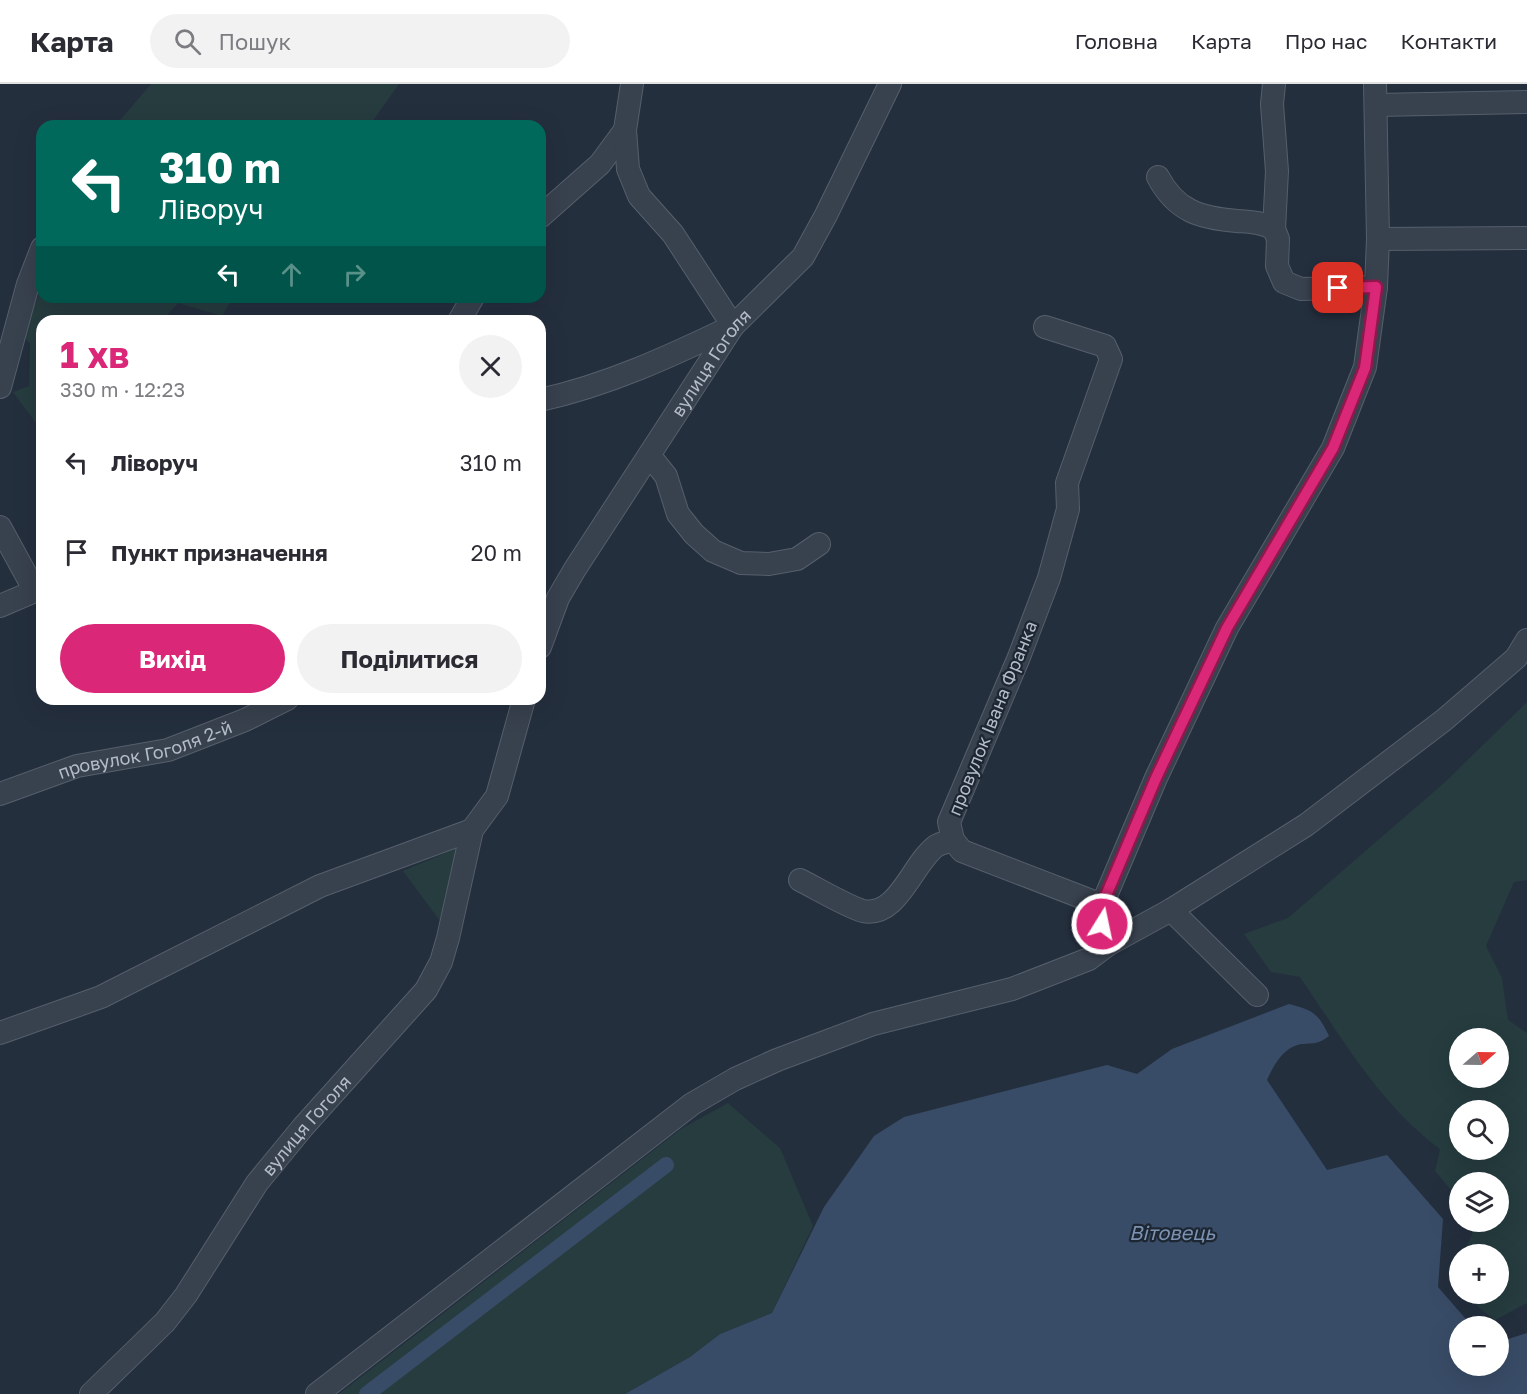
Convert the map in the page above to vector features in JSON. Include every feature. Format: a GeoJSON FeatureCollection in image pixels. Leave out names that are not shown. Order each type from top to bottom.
{"type":"FeatureCollection","features":[{"type":"Feature","properties":{"kind":"street"},"geometry":{"type":"LineString","coordinates":[[546,399],[576,392],[628,373],[733,327],[673,234],[639,196],[627,169],[625,130],[632,84]]}},
{"type":"Feature","properties":{"kind":"street","name":"вулиця Гоголя"},"geometry":{"type":"LineString","coordinates":[[546,624],[575,569],[733,327],[803,257],[890,84]]}},
{"type":"Feature","properties":{"kind":"street"},"geometry":{"type":"LineString","coordinates":[[1274,84],[1272,104],[1277,171],[1274,229],[1278,239],[1277,266],[1284,282],[1301,289],[1376,287]]}},
{"type":"Feature","properties":{"kind":"street"},"geometry":{"type":"LineString","coordinates":[[1109,944],[1102,924],[1102,905],[1156,778],[1227,628],[1333,448],[1365,368],[1376,287],[1378,239],[1376,94],[1527,102]]}},
{"type":"Feature","properties":{"kind":"street"},"geometry":{"type":"LineString","coordinates":[[546,212],[600,164],[625,130]]}},
{"type":"Feature","properties":{"kind":"street"},"geometry":{"type":"LineString","coordinates":[[1158,177],[1167,193],[1185,209],[1213,219],[1264,223],[1274,229]]}},
{"type":"Feature","properties":{"kind":"street"},"geometry":{"type":"LineString","coordinates":[[1378,239],[1527,238]]}},
{"type":"Feature","properties":{"kind":"street"},"geometry":{"type":"LineString","coordinates":[[0,387],[28,284],[36,263]]}},
{"type":"Feature","properties":{"kind":"street","name":"провулок Івана Франка"},"geometry":{"type":"LineString","coordinates":[[1045,327],[1105,346],[1112,359],[1067,483],[1068,509],[1048,578],[1022,647],[949,822],[953,840],[962,851],[1102,905]]}},
{"type":"Feature","properties":{"kind":"street"},"geometry":{"type":"LineString","coordinates":[[650,456],[666,476],[678,513],[694,534],[713,551],[741,563],[769,564],[797,559],[819,544]]}},
{"type":"Feature","properties":{"kind":"street"},"geometry":{"type":"LineString","coordinates":[[0,527],[36,585]]}},
{"type":"Feature","properties":{"kind":"street"},"geometry":{"type":"LineString","coordinates":[[0,606],[36,591]]}},
{"type":"Feature","properties":{"kind":"street"},"geometry":{"type":"LineString","coordinates":[[317,1394],[692,1104],[735,1079],[777,1060],[873,1024],[1012,989],[1089,959],[1109,944],[1171,910],[1315,818],[1444,720],[1516,658],[1527,640]]}},
{"type":"Feature","properties":{"kind":"street","name":"провулок Гоголя 2-й"},"geometry":{"type":"LineString","coordinates":[[0,794],[77,766],[168,750],[245,720],[275,705]]}},
{"type":"Feature","properties":{"kind":"street","name":"вулиця Гоголя"},"geometry":{"type":"LineString","coordinates":[[92,1394],[165,1322],[211,1258],[257,1183],[303,1127],[426,990],[441,962],[448,938],[472,830],[497,796],[522,705]]}},
{"type":"Feature","properties":{"kind":"street"},"geometry":{"type":"LineString","coordinates":[[0,1033],[101,997],[320,886],[472,830]]}},
{"type":"Feature","properties":{"kind":"street"},"geometry":{"type":"LineString","coordinates":[[800,880],[862,911],[878,912],[894,901],[926,855],[938,845],[953,840]]}},
{"type":"Feature","properties":{"kind":"street"},"geometry":{"type":"LineString","coordinates":[[1171,910],[1257,995]]}},
{"type":"Feature","properties":{"kind":"green space"},"geometry":{"type":"Polygon","coordinates":[[[151,84],[399,84],[373,120],[120,120],[151,84]]]}},
{"type":"Feature","properties":{"kind":"green space"},"geometry":{"type":"Polygon","coordinates":[[[36,302],[178,303],[167,315],[36,315],[36,423],[13,392],[29,386],[30,344],[24,337],[36,302]]]}},
{"type":"Feature","properties":{"kind":"green space"},"geometry":{"type":"Polygon","coordinates":[[[178,303],[230,303],[223,315],[178,303]]]}},
{"type":"Feature","properties":{"kind":"green space"},"geometry":{"type":"Polygon","coordinates":[[[1527,702],[1527,880],[1514,882],[1486,946],[1502,978],[1508,1020],[1527,1033],[1527,1303],[1503,1316],[1490,1316],[1478,1307],[1476,1304],[1509,1304],[1509,1244],[1468,1244],[1473,1232],[1509,1232],[1509,1172],[1449,1172],[1449,1188],[1435,1171],[1440,1149],[1418,1131],[1380,1091],[1300,977],[1271,972],[1244,934],[1288,918],[1444,783],[1527,702]]]}},
{"type":"Feature","properties":{"kind":"green space"},"geometry":{"type":"Polygon","coordinates":[[[462,846],[443,925],[403,871],[462,846]]]}},
{"type":"Feature","properties":{"kind":"green space"},"geometry":{"type":"Polygon","coordinates":[[[728,1103],[780,1148],[813,1226],[772,1313],[720,1334],[690,1357],[625,1394],[339,1394],[681,1129],[728,1103]]]}},
{"type":"Feature","properties":{"kind":"water","name":"Вітовець"},"geometry":{"type":"Polygon","coordinates":[[[1289,1004],[1304,1008],[1318,1017],[1329,1036],[1319,1042],[1295,1046],[1284,1053],[1267,1080],[1327,1170],[1387,1155],[1443,1219],[1438,1287],[1449,1300],[1449,1304],[1453,1304],[1463,1316],[1449,1316],[1449,1376],[1509,1376],[1509,1339],[1527,1333],[1527,1394],[625,1394],[690,1357],[720,1334],[772,1313],[824,1207],[874,1136],[904,1117],[1107,1065],[1137,1074],[1172,1049],[1289,1004]]]}},
{"type":"Feature","properties":{"kind":"waterway"},"geometry":{"type":"LineString","coordinates":[[367,1394],[666,1165]]}},
{"type":"Feature","properties":{"kind":"route"},"geometry":{"type":"LineString","coordinates":[[1102,924],[1102,905],[1176,735],[1227,628],[1333,448],[1365,368],[1376,287],[1338,288]]}}]}
